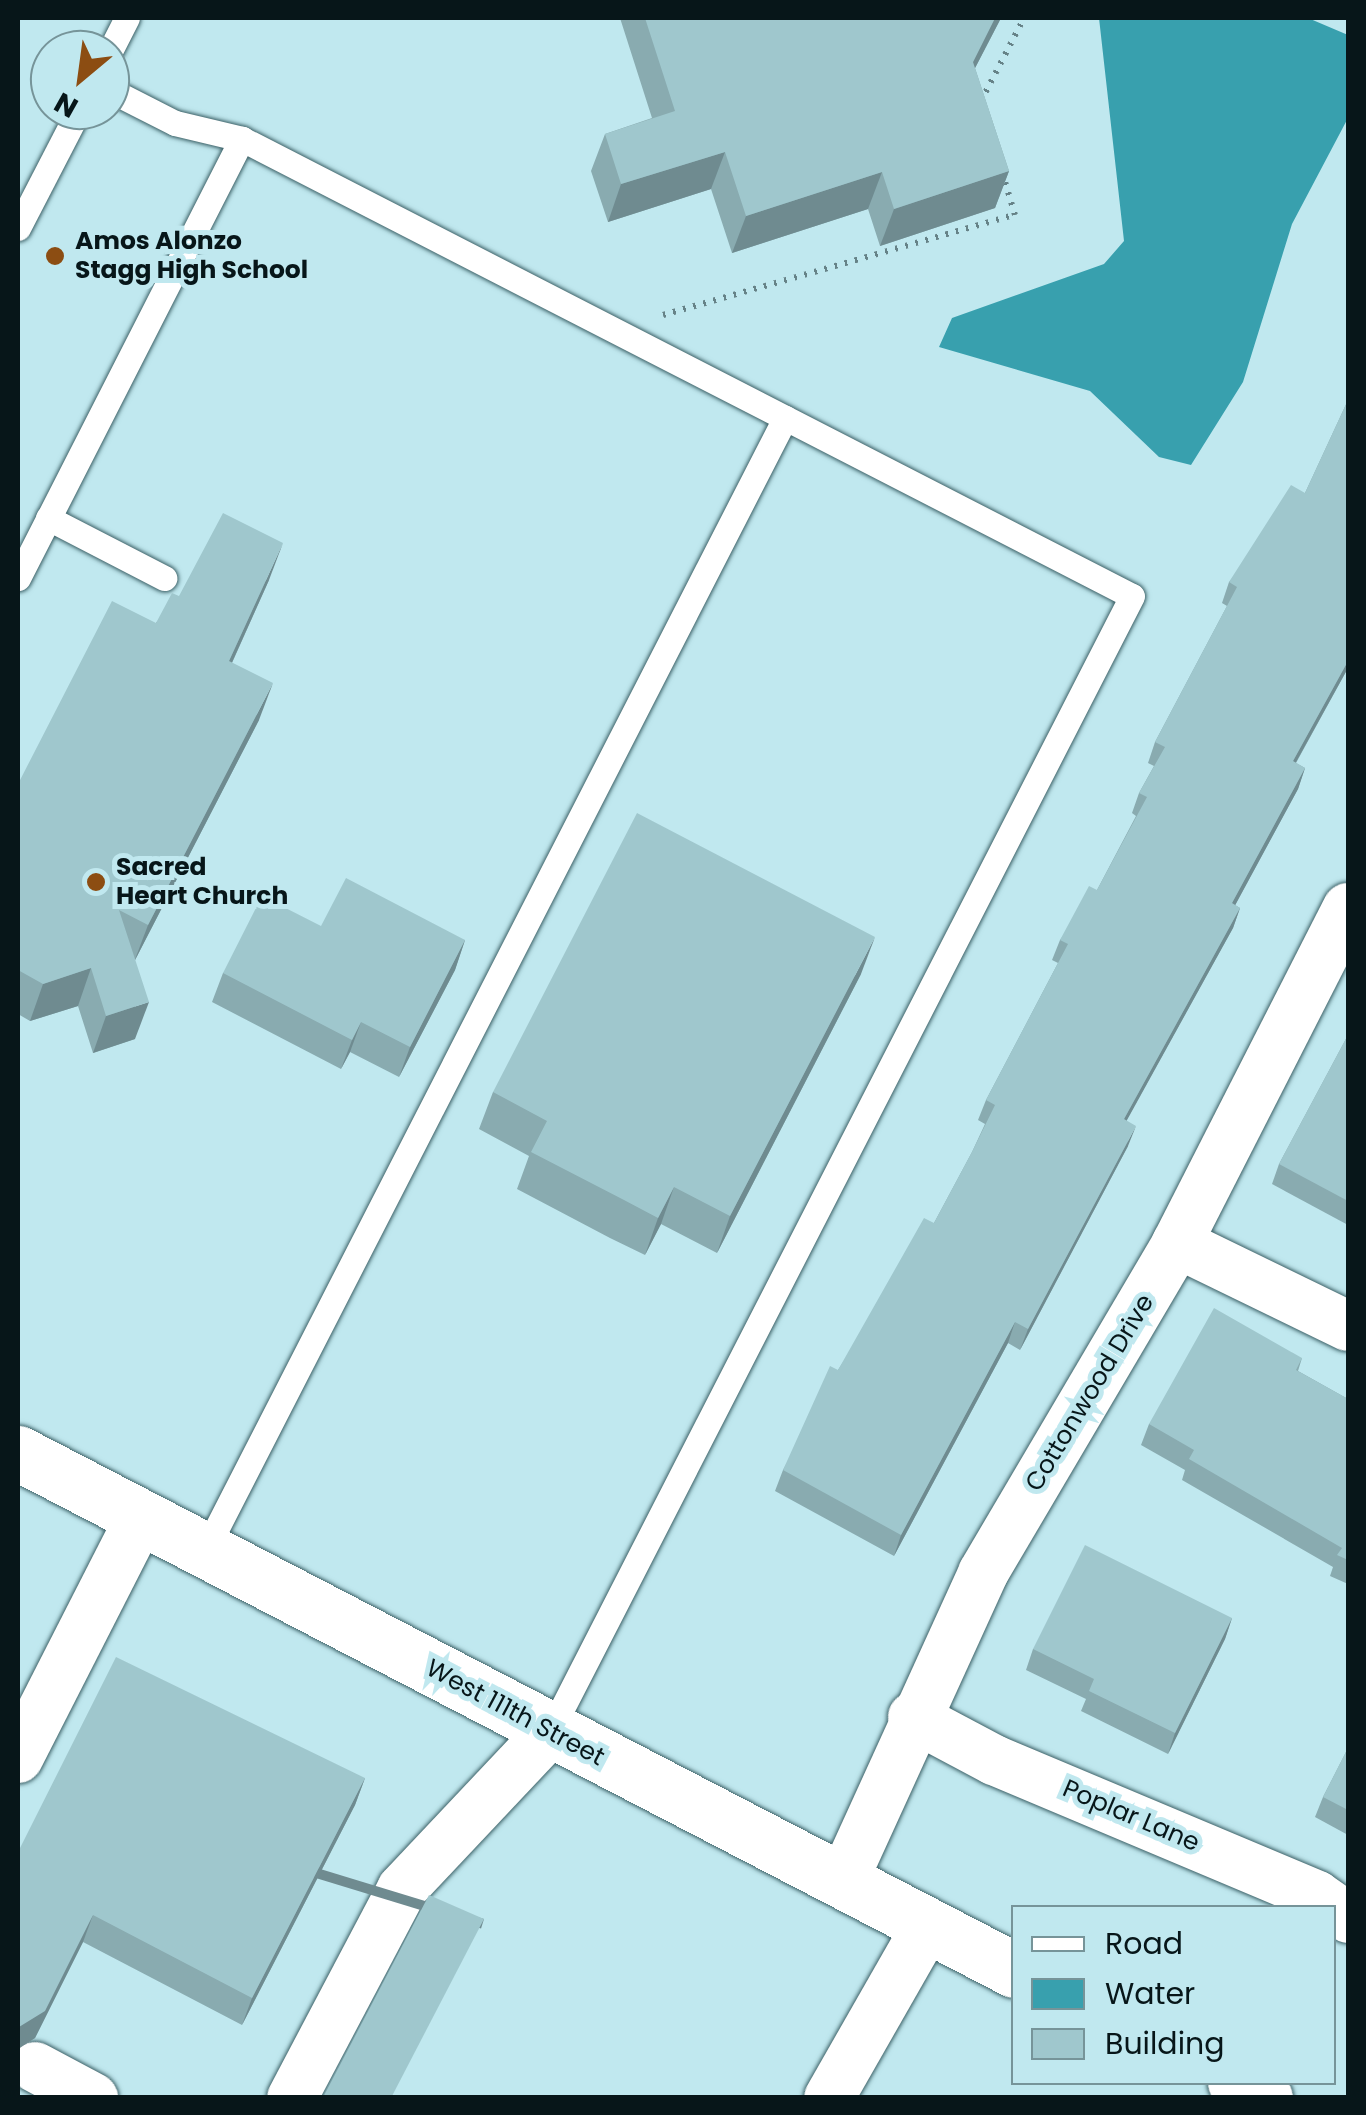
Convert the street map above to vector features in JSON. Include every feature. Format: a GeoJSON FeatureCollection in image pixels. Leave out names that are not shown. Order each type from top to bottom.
{"type":"FeatureCollection","features":[{"type":"Feature","properties":{"kind":"main road","name":"West 111th Street"},"geometry":{"type":"LineString","coordinates":[[18,1453],[1011,1968]]}},
{"type":"Feature","properties":{"kind":"main road"},"geometry":{"type":"LineString","coordinates":[[1241,2085],[1265,2098]]}},
{"type":"Feature","properties":{"kind":"street","name":"Cottonwood Drive"},"geometry":{"type":"LineString","coordinates":[[842,1882],[913,1717],[983,1573],[1177,1243],[1348,908]]}},
{"type":"Feature","properties":{"kind":"street"},"geometry":{"type":"LineString","coordinates":[[1177,1243],[1348,1326]]}},
{"type":"Feature","properties":{"kind":"street"},"geometry":{"type":"LineString","coordinates":[[18,1758],[140,1518]]}},
{"type":"Feature","properties":{"kind":"street","name":"Poplar Lane"},"geometry":{"type":"LineString","coordinates":[[913,1717],[994,1760],[1316,1896],[1329,1905]]}},
{"type":"Feature","properties":{"kind":"street"},"geometry":{"type":"LineString","coordinates":[[292,2098],[402,1889],[550,1732]]}},
{"type":"Feature","properties":{"kind":"street"},"geometry":{"type":"LineString","coordinates":[[829,2098],[927,1926]]}},
{"type":"Feature","properties":{"kind":"street"},"geometry":{"type":"LineString","coordinates":[[35,2067],[92,2098]]}},
{"type":"Feature","properties":{"kind":"lane"},"geometry":{"type":"LineString","coordinates":[[130,100],[175,123],[242,139],[1132,596],[550,1732]]}},
{"type":"Feature","properties":{"kind":"lane"},"geometry":{"type":"LineString","coordinates":[[18,228],[69,130]]}},
{"type":"Feature","properties":{"kind":"lane"},"geometry":{"type":"LineString","coordinates":[[18,578],[242,139]]}},
{"type":"Feature","properties":{"kind":"lane"},"geometry":{"type":"LineString","coordinates":[[204,1551],[785,418]]}},
{"type":"Feature","properties":{"kind":"lane"},"geometry":{"type":"LineString","coordinates":[[48,518],[164,578]]}},
{"type":"Feature","properties":{"kind":"path"},"geometry":{"type":"LineString","coordinates":[[985,114],[980,98],[1024,18]]}},
{"type":"Feature","properties":{"kind":"path"},"geometry":{"type":"LineString","coordinates":[[662,315],[1015,215],[1000,165]]}},
{"type":"Feature","properties":{"kind":"water"},"geometry":{"type":"Polygon","coordinates":[[[1099,18],[1308,18],[1348,35],[1348,118],[1292,224],[1243,382],[1191,465],[1159,457],[1090,391],[939,347],[952,318],[1104,264],[1124,241],[1099,18]]]}},
{"type":"Feature","properties":{"kind":"building"},"geometry":{"type":"Polygon","coordinates":[[[645,18],[995,18],[973,62],[1009,171],[894,209],[882,172],[746,216],[725,152],[621,184],[605,134],[675,111],[645,18]]]}},
{"type":"Feature","properties":{"kind":"building"},"geometry":{"type":"Polygon","coordinates":[[[1348,400],[1348,661],[1293,761],[1305,768],[1232,903],[1240,908],[1124,1119],[1136,1126],[1028,1329],[1015,1322],[901,1535],[783,1470],[830,1366],[838,1370],[924,1218],[934,1223],[972,1152],[995,1105],[986,1100],[1068,944],[1060,940],[1089,886],[1097,890],[1147,797],[1139,793],[1165,747],[1155,742],[1237,587],[1229,582],[1291,485],[1305,493],[1348,400]]]}},
{"type":"Feature","properties":{"kind":"building","name":"Sacred Heart Church"},"geometry":{"type":"Polygon","coordinates":[[[223,513],[283,543],[229,661],[273,683],[148,925],[119,910],[149,1002],[106,1016],[91,968],[43,984],[18,970],[18,784],[112,601],[156,623],[172,593],[179,596],[223,513]]]}},
{"type":"Feature","properties":{"kind":"building"},"geometry":{"type":"Polygon","coordinates":[[[637,813],[875,937],[730,1216],[674,1187],[658,1218],[531,1152],[547,1121],[493,1092],[637,813]]]}},
{"type":"Feature","properties":{"kind":"building"},"geometry":{"type":"Polygon","coordinates":[[[346,878],[465,940],[410,1047],[361,1022],[352,1040],[223,973],[262,896],[321,926],[346,878]]]}},
{"type":"Feature","properties":{"kind":"building"},"geometry":{"type":"Polygon","coordinates":[[[1348,1035],[1348,1201],[1279,1164],[1348,1035]]]}},
{"type":"Feature","properties":{"kind":"building"},"geometry":{"type":"Polygon","coordinates":[[[1214,1308],[1302,1358],[1296,1370],[1348,1399],[1348,1560],[1337,1555],[1342,1548],[1189,1459],[1194,1450],[1149,1424],[1214,1308]]]}},
{"type":"Feature","properties":{"kind":"building"},"geometry":{"type":"Polygon","coordinates":[[[1085,1545],[1232,1618],[1175,1733],[1089,1691],[1094,1679],[1033,1649],[1085,1545]]]}},
{"type":"Feature","properties":{"kind":"building"},"geometry":{"type":"Polygon","coordinates":[[[116,1657],[365,1778],[252,1998],[93,1915],[45,2011],[19,2027],[18,2055],[18,1852],[116,1657]]]}},
{"type":"Feature","properties":{"kind":"building"},"geometry":{"type":"Polygon","coordinates":[[[1348,1748],[1348,1810],[1323,1797],[1348,1748]]]}},
{"type":"Feature","properties":{"kind":"building"},"geometry":{"type":"Polygon","coordinates":[[[429,1895],[484,1919],[391,2098],[323,2098],[429,1895]]]}},
{"type":"Feature","properties":{"kind":"place","name":"Amos Alonzo Stagg High School"},"geometry":{"type":"Point","coordinates":[55,256]}},
{"type":"Feature","properties":{"kind":"place","name":"Sacred Heart Church"},"geometry":{"type":"Point","coordinates":[96,882]}}]}
